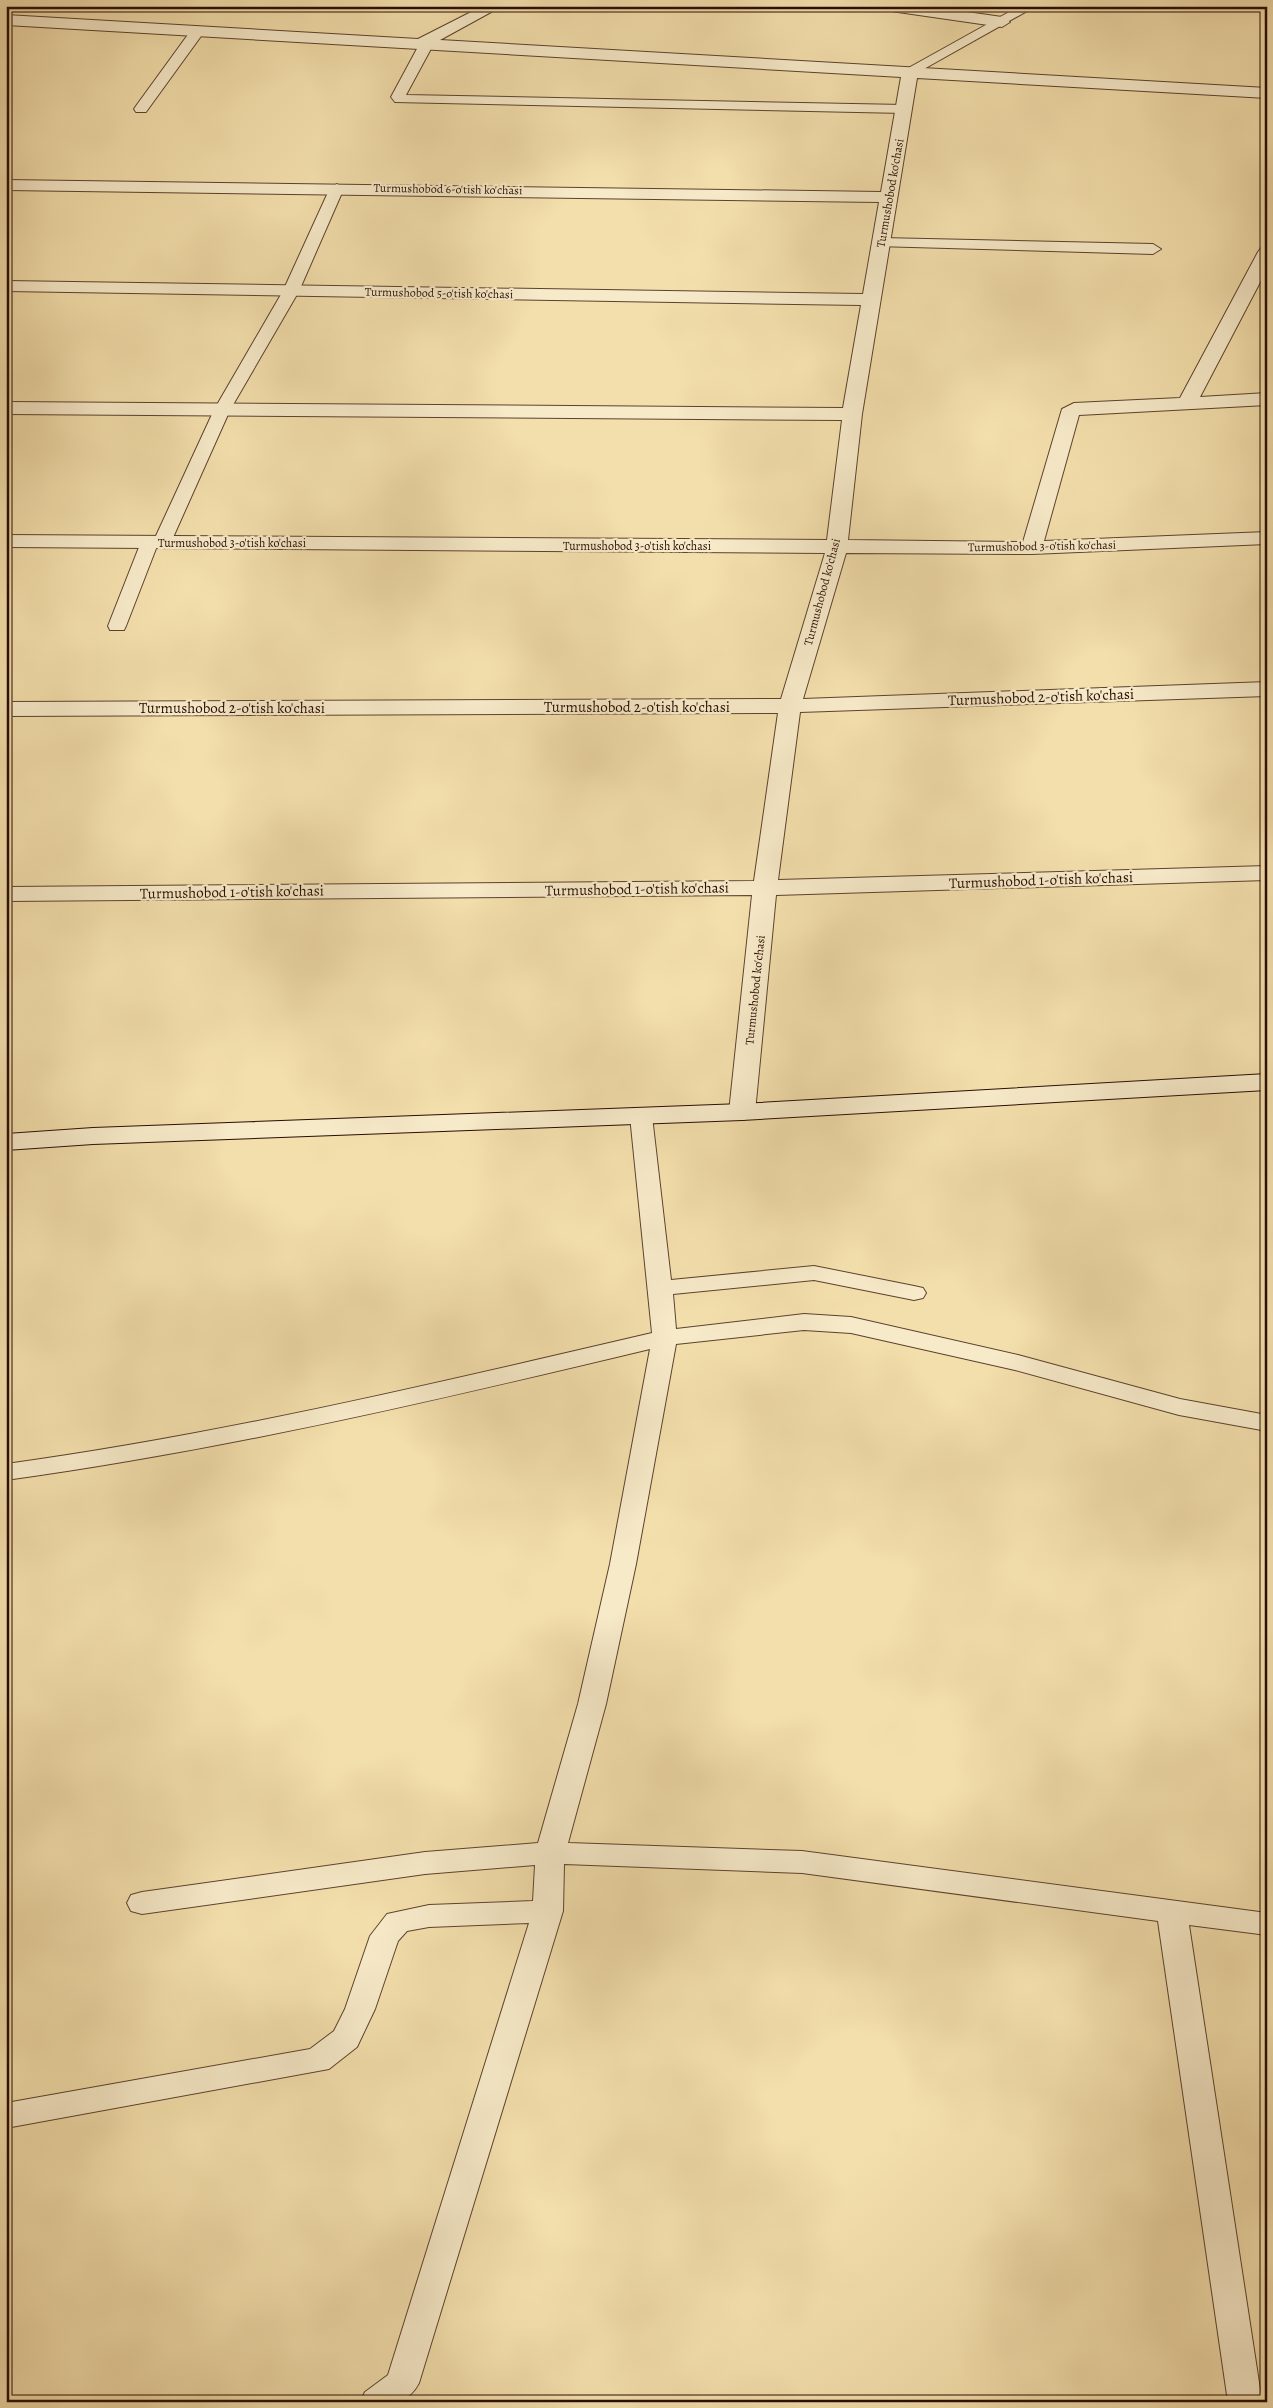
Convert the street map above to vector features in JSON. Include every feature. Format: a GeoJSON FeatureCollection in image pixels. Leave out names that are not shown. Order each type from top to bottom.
{"type":"FeatureCollection","features":[{"type":"Feature","properties":{"kind":"street"},"geometry":{"type":"LineString","coordinates":[[423,45],[496,6]]}},
{"type":"Feature","properties":{"kind":"street"},"geometry":{"type":"LineString","coordinates":[[890,6],[1002,22]]}},
{"type":"Feature","properties":{"kind":"street"},"geometry":{"type":"LineString","coordinates":[[6,20],[1267,92]]}},
{"type":"Feature","properties":{"kind":"street","name":"Turmushobod ko'chasi"},"geometry":{"type":"LineString","coordinates":[[742,1112],[765,888],[790,706],[837,547],[852,414],[910,72]]}},
{"type":"Feature","properties":{"kind":"street","name":"Turmushobod 6-o'tish ko'chasi"},"geometry":{"type":"LineString","coordinates":[[6,185],[889,197]]}},
{"type":"Feature","properties":{"kind":"street"},"geometry":{"type":"LineString","coordinates":[[1187,403],[1267,252]]}},
{"type":"Feature","properties":{"kind":"street","name":"Turmushobod 5-o'tish ko'chasi"},"geometry":{"type":"LineString","coordinates":[[6,286],[872,300]]}},
{"type":"Feature","properties":{"kind":"street"},"geometry":{"type":"LineString","coordinates":[[1032,548],[1069,412],[1085,407],[1267,400]]}},
{"type":"Feature","properties":{"kind":"street"},"geometry":{"type":"LineString","coordinates":[[6,408],[852,414]]}},
{"type":"Feature","properties":{"kind":"street","name":"Turmushobod 3-o'tish ko'chasi"},"geometry":{"type":"LineString","coordinates":[[6,541],[1032,548],[1267,538]]}},
{"type":"Feature","properties":{"kind":"street","name":"Turmushobod 2-o'tish ko'chasi"},"geometry":{"type":"LineString","coordinates":[[6,709],[790,706],[1267,688]]}},
{"type":"Feature","properties":{"kind":"street","name":"Turmushobod 1-o'tish ko'chasi"},"geometry":{"type":"LineString","coordinates":[[6,894],[765,888],[1267,874]]}},
{"type":"Feature","properties":{"kind":"street"},"geometry":{"type":"LineString","coordinates":[[6,1142],[93,1136],[742,1112],[1267,1082]]}},
{"type":"Feature","properties":{"kind":"lane"},"geometry":{"type":"LineString","coordinates":[[910,72],[1030,6]]}},
{"type":"Feature","properties":{"kind":"lane"},"geometry":{"type":"LineString","coordinates":[[141,110],[197,32]]}},
{"type":"Feature","properties":{"kind":"lane"},"geometry":{"type":"LineString","coordinates":[[423,45],[398,97],[400,99],[904,109]]}},
{"type":"Feature","properties":{"kind":"lane"},"geometry":{"type":"LineString","coordinates":[[117,626],[156,542],[222,410],[291,291],[336,188]]}},
{"type":"Feature","properties":{"kind":"lane"},"geometry":{"type":"LineString","coordinates":[[881,243],[1153,249]]}},
{"type":"Feature","properties":{"kind":"lane"},"geometry":{"type":"LineString","coordinates":[[377,2402],[402,2383],[548,1911],[550,1853],[594,1695],[623,1564],[665,1338],[641,1116]]}},
{"type":"Feature","properties":{"kind":"lane"},"geometry":{"type":"LineString","coordinates":[[660,1288],[814,1273],[914,1293]]}},
{"type":"Feature","properties":{"kind":"lane"},"geometry":{"type":"LineString","coordinates":[[6,1472],[101,1461],[290,1425],[665,1338],[804,1322],[851,1325],[1018,1364],[1179,1407],[1267,1423]]}},
{"type":"Feature","properties":{"kind":"lane"},"geometry":{"type":"LineString","coordinates":[[142,1903],[425,1863],[550,1853],[802,1862],[1267,1924]]}},
{"type":"Feature","properties":{"kind":"lane"},"geometry":{"type":"LineString","coordinates":[[6,2116],[318,2060],[346,2039],[360,2009],[385,1936],[398,1922],[429,1916],[548,1911]]}},
{"type":"Feature","properties":{"kind":"lane"},"geometry":{"type":"LineString","coordinates":[[1172,1911],[1245,2402]]}}]}
